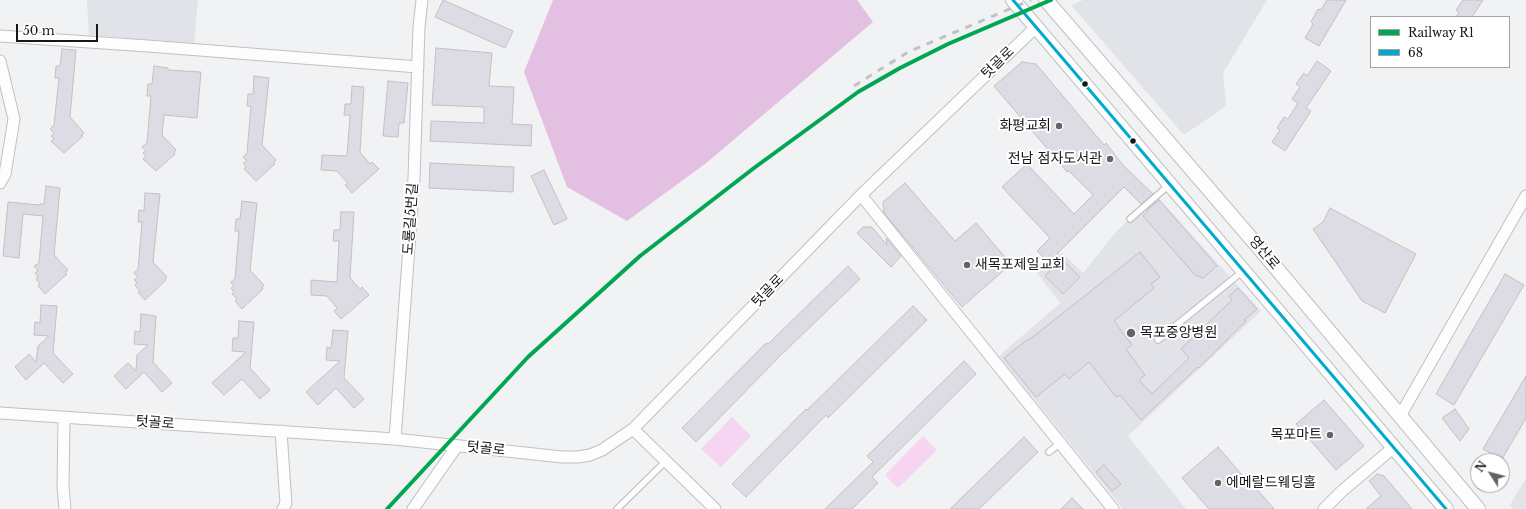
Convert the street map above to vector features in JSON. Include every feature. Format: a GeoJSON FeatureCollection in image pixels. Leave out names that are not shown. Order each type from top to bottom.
{"type":"FeatureCollection","features":[{"type":"Feature","properties":{"kind":"street","name":"도룡길5번길"},"geometry":{"type":"LineString","coordinates":[[395,439],[414,178],[422,0]]}},
{"type":"Feature","properties":{"kind":"street","name":"영산로"},"geometry":{"type":"LineString","coordinates":[[1014,0],[1446,509]]}},
{"type":"Feature","properties":{"kind":"street","name":"영산로"},"geometry":{"type":"LineString","coordinates":[[1046,0],[1261,250],[1478,509]]}},
{"type":"Feature","properties":{"kind":"street","name":"텃골로"},"geometry":{"type":"LineString","coordinates":[[0,413],[395,439],[562,457],[590,455],[602,450],[633,429],[861,195],[1036,27]]}},
{"type":"Feature","properties":{"kind":"street"},"geometry":{"type":"LineString","coordinates":[[0,36],[418,67]]}},
{"type":"Feature","properties":{"kind":"street"},"geometry":{"type":"LineString","coordinates":[[0,61],[14,119],[5,174],[0,183]]}},
{"type":"Feature","properties":{"kind":"street"},"geometry":{"type":"LineString","coordinates":[[861,195],[1113,509]]}},
{"type":"Feature","properties":{"kind":"street"},"geometry":{"type":"LineString","coordinates":[[1400,416],[1526,196]]}},
{"type":"Feature","properties":{"kind":"street"},"geometry":{"type":"LineString","coordinates":[[64,418],[64,509]]}},
{"type":"Feature","properties":{"kind":"street"},"geometry":{"type":"LineString","coordinates":[[633,429],[715,509]]}},
{"type":"Feature","properties":{"kind":"street"},"geometry":{"type":"LineString","coordinates":[[281,431],[286,503],[283,509]]}},
{"type":"Feature","properties":{"kind":"street","name":"텃골로"},"geometry":{"type":"LineString","coordinates":[[413,509],[457,446]]}},
{"type":"Feature","properties":{"kind":"street"},"geometry":{"type":"LineString","coordinates":[[1324,509],[1342,491],[1394,447]]}},
{"type":"Feature","properties":{"kind":"lane"},"geometry":{"type":"LineString","coordinates":[[1130,219],[1169,184]]}},
{"type":"Feature","properties":{"kind":"lane"},"geometry":{"type":"LineString","coordinates":[[1158,340],[1243,271]]}},
{"type":"Feature","properties":{"kind":"lane"},"geometry":{"type":"LineString","coordinates":[[1050,452],[1060,443]]}},
{"type":"Feature","properties":{"kind":"lane"},"geometry":{"type":"LineString","coordinates":[[617,509],[666,461]]}},
{"type":"Feature","properties":{"kind":"shaded area"},"geometry":{"type":"Polygon","coordinates":[[[87,0],[198,0],[194,43],[89,35],[87,0]]]}},
{"type":"Feature","properties":{"kind":"shaded area"},"geometry":{"type":"Polygon","coordinates":[[[553,0],[857,0],[873,22],[705,164],[627,221],[567,187],[524,72],[553,0]]]}},
{"type":"Feature","properties":{"kind":"shaded area"},"geometry":{"type":"Polygon","coordinates":[[[1083,0],[1267,0],[1223,73],[1226,106],[1184,135],[1071,5],[1083,0]]]}},
{"type":"Feature","properties":{"kind":"shaded area","name":"목포중앙병원"},"geometry":{"type":"Polygon","coordinates":[[[1155,194],[1261,311],[1128,436],[1186,509],[1123,509],[999,356],[1060,303],[1037,273],[1062,253],[1083,273],[1115,233],[1155,194]]]}},
{"type":"Feature","properties":{"kind":"shaded area"},"geometry":{"type":"Polygon","coordinates":[[[732,417],[751,436],[721,467],[701,449],[732,417]]]}},
{"type":"Feature","properties":{"kind":"shaded area"},"geometry":{"type":"Polygon","coordinates":[[[923,436],[937,450],[898,488],[885,475],[923,436]]]}},
{"type":"Feature","properties":{"kind":"shaded area"},"geometry":{"type":"Polygon","coordinates":[[[1526,478],[1526,509],[1513,509],[1510,505],[1526,478]]]}},
{"type":"Feature","properties":{"kind":"building"},"geometry":{"type":"Polygon","coordinates":[[[443,0],[513,31],[505,48],[435,17],[443,0]]]}},
{"type":"Feature","properties":{"kind":"building"},"geometry":{"type":"Polygon","coordinates":[[[1327,0],[1346,0],[1319,46],[1305,38],[1313,24],[1311,22],[1318,9],[1321,10],[1327,0]]]}},
{"type":"Feature","properties":{"kind":"building"},"geometry":{"type":"Polygon","coordinates":[[[1463,0],[1483,0],[1473,16],[1457,16],[1459,12],[1456,10],[1463,0]]]}},
{"type":"Feature","properties":{"kind":"building"},"geometry":{"type":"Polygon","coordinates":[[[436,48],[492,53],[489,86],[514,87],[512,124],[532,125],[531,146],[430,141],[431,121],[484,123],[484,107],[432,105],[436,48]]]}},
{"type":"Feature","properties":{"kind":"building"},"geometry":{"type":"Polygon","coordinates":[[[62,49],[76,50],[70,117],[84,133],[81,135],[83,136],[64,153],[51,141],[54,139],[51,136],[54,133],[50,129],[54,125],[59,78],[55,78],[56,66],[60,66],[62,49]]]}},
{"type":"Feature","properties":{"kind":"building"},"geometry":{"type":"Polygon","coordinates":[[[1317,61],[1331,71],[1306,108],[1311,111],[1285,151],[1272,142],[1280,130],[1277,128],[1284,117],[1288,119],[1298,103],[1292,99],[1300,87],[1296,84],[1304,73],[1307,76],[1317,61]]]}},
{"type":"Feature","properties":{"kind":"building"},"geometry":{"type":"Polygon","coordinates":[[[1022,62],[1036,64],[1104,145],[1106,143],[1122,164],[1153,194],[1141,204],[1124,187],[1057,254],[1080,277],[1063,294],[1045,276],[1053,267],[1037,251],[1050,238],[1002,187],[1027,164],[1074,214],[1093,195],[1069,171],[1067,172],[994,86],[1022,62]]]}},
{"type":"Feature","properties":{"kind":"building"},"geometry":{"type":"Polygon","coordinates":[[[154,66],[168,68],[168,70],[201,72],[197,118],[164,115],[162,135],[176,150],[174,152],[175,154],[156,171],[143,159],[146,157],[143,153],[146,151],[142,147],[147,143],[151,96],[147,96],[148,84],[152,84],[154,66]]]}},
{"type":"Feature","properties":{"kind":"building"},"geometry":{"type":"Polygon","coordinates":[[[254,76],[269,78],[262,145],[276,160],[274,162],[275,164],[256,181],[244,169],[246,167],[243,163],[247,161],[243,157],[247,153],[251,106],[247,106],[248,94],[253,94],[254,76]]]}},
{"type":"Feature","properties":{"kind":"building"},"geometry":{"type":"Polygon","coordinates":[[[388,81],[408,83],[404,123],[399,123],[398,137],[383,136],[388,81]]]}},
{"type":"Feature","properties":{"kind":"building"},"geometry":{"type":"Polygon","coordinates":[[[352,86],[364,87],[360,152],[370,164],[372,162],[379,169],[352,193],[345,185],[348,183],[337,171],[321,170],[322,155],[347,156],[350,115],[344,115],[345,104],[351,104],[352,86]]]}},
{"type":"Feature","properties":{"kind":"building"},"geometry":{"type":"Polygon","coordinates":[[[430,163],[514,167],[513,192],[429,188],[430,163]]]}},
{"type":"Feature","properties":{"kind":"building"},"geometry":{"type":"Polygon","coordinates":[[[544,170],[567,219],[554,225],[531,176],[544,170]]]}},
{"type":"Feature","properties":{"kind":"building"},"geometry":{"type":"Polygon","coordinates":[[[905,183],[955,241],[976,223],[1011,264],[962,307],[884,213],[883,202],[905,183]]]}},
{"type":"Feature","properties":{"kind":"building"},"geometry":{"type":"Polygon","coordinates":[[[46,186],[60,188],[54,255],[68,270],[65,272],[67,274],[45,294],[38,286],[40,284],[36,279],[38,277],[35,273],[38,271],[34,266],[39,263],[43,216],[23,214],[19,258],[3,256],[8,202],[40,205],[44,204],[46,186]]]}},
{"type":"Feature","properties":{"kind":"building"},"geometry":{"type":"Polygon","coordinates":[[[145,193],[160,194],[153,262],[167,277],[165,279],[166,280],[145,300],[138,292],[140,291],[135,285],[137,283],[134,280],[138,277],[134,273],[138,269],[142,222],[138,222],[139,210],[144,211],[145,193]]]}},
{"type":"Feature","properties":{"kind":"building"},"geometry":{"type":"Polygon","coordinates":[[[1159,200],[1217,266],[1203,278],[1195,275],[1143,216],[1148,211],[1147,210],[1159,200]]]}},
{"type":"Feature","properties":{"kind":"building"},"geometry":{"type":"Polygon","coordinates":[[[242,201],[257,203],[250,270],[264,285],[262,287],[263,289],[242,309],[235,301],[237,299],[232,294],[234,292],[231,288],[234,286],[231,282],[235,278],[239,231],[235,231],[236,219],[240,219],[242,201]]]}},
{"type":"Feature","properties":{"kind":"building"},"geometry":{"type":"Polygon","coordinates":[[[1330,208],[1416,254],[1385,313],[1362,301],[1313,229],[1323,222],[1330,208]]]}},
{"type":"Feature","properties":{"kind":"building"},"geometry":{"type":"Polygon","coordinates":[[[341,212],[354,212],[350,278],[360,289],[362,287],[369,295],[341,319],[334,311],[337,308],[327,296],[311,295],[311,280],[337,282],[339,241],[333,241],[334,230],[340,230],[341,212]]]}},
{"type":"Feature","properties":{"kind":"building"},"geometry":{"type":"Polygon","coordinates":[[[863,227],[872,227],[887,245],[886,238],[901,256],[891,267],[857,233],[863,227]]]}},
{"type":"Feature","properties":{"kind":"building"},"geometry":{"type":"Polygon","coordinates":[[[1140,252],[1160,277],[1151,284],[1154,288],[1114,321],[1132,345],[1126,349],[1145,375],[1139,380],[1152,394],[1189,358],[1181,349],[1232,300],[1229,296],[1238,288],[1257,309],[1244,320],[1246,321],[1199,368],[1198,367],[1141,420],[1120,395],[1116,397],[1089,362],[1069,379],[1065,374],[1036,397],[1004,358],[1140,252]]]}},
{"type":"Feature","properties":{"kind":"building"},"geometry":{"type":"Polygon","coordinates":[[[848,266],[860,279],[780,356],[696,442],[682,428],[766,343],[768,344],[848,266]]]}},
{"type":"Feature","properties":{"kind":"building"},"geometry":{"type":"Polygon","coordinates":[[[1505,274],[1524,285],[1454,405],[1436,394],[1505,274]]]}},
{"type":"Feature","properties":{"kind":"building"},"geometry":{"type":"Polygon","coordinates":[[[41,305],[57,306],[53,353],[73,374],[63,383],[44,363],[26,380],[15,367],[29,354],[36,362],[38,346],[49,336],[34,335],[35,322],[40,323],[41,305]]]}},
{"type":"Feature","properties":{"kind":"building"},"geometry":{"type":"Polygon","coordinates":[[[913,306],[927,320],[828,418],[826,415],[746,497],[732,484],[806,409],[807,410],[913,306]]]}},
{"type":"Feature","properties":{"kind":"building"},"geometry":{"type":"Polygon","coordinates":[[[141,314],[156,316],[153,362],[172,383],[162,392],[144,372],[126,389],[114,376],[128,363],[136,371],[137,355],[148,345],[134,344],[135,331],[140,332],[141,314]]]}},
{"type":"Feature","properties":{"kind":"building"},"geometry":{"type":"Polygon","coordinates":[[[239,321],[254,322],[250,368],[270,390],[260,399],[242,379],[224,395],[212,383],[246,352],[232,351],[233,338],[238,338],[239,321]]]}},
{"type":"Feature","properties":{"kind":"building"},"geometry":{"type":"Polygon","coordinates":[[[333,330],[348,331],[344,378],[364,399],[354,408],[336,388],[318,405],[306,392],[340,361],[326,360],[327,347],[331,348],[333,330]]]}},
{"type":"Feature","properties":{"kind":"building"},"geometry":{"type":"Polygon","coordinates":[[[964,361],[976,374],[872,477],[878,483],[852,509],[825,509],[873,462],[867,456],[964,361]]]}},
{"type":"Feature","properties":{"kind":"building"},"geometry":{"type":"Polygon","coordinates":[[[1526,376],[1526,418],[1506,453],[1491,453],[1483,449],[1526,376]]]}},
{"type":"Feature","properties":{"kind":"building","name":"목포마트"},"geometry":{"type":"Polygon","coordinates":[[[1324,400],[1364,446],[1336,470],[1296,424],[1324,400]]]}},
{"type":"Feature","properties":{"kind":"building"},"geometry":{"type":"Polygon","coordinates":[[[1455,409],[1469,429],[1460,441],[1442,418],[1455,409]]]}},
{"type":"Feature","properties":{"kind":"building"},"geometry":{"type":"Polygon","coordinates":[[[1024,437],[1038,452],[979,509],[950,509],[1024,437]]]}},
{"type":"Feature","properties":{"kind":"building","name":"에메랄드웨딩홀"},"geometry":{"type":"Polygon","coordinates":[[[1218,447],[1254,489],[1256,488],[1274,509],[1209,509],[1182,478],[1218,447]]]}},
{"type":"Feature","properties":{"kind":"building"},"geometry":{"type":"Polygon","coordinates":[[[1104,465],[1121,484],[1112,491],[1096,472],[1104,465]]]}},
{"type":"Feature","properties":{"kind":"building"},"geometry":{"type":"Polygon","coordinates":[[[1377,474],[1384,476],[1412,509],[1366,509],[1381,496],[1369,481],[1377,474]]]}},
{"type":"Feature","properties":{"kind":"building"},"geometry":{"type":"Polygon","coordinates":[[[1072,498],[1083,509],[1061,509],[1072,498]]]}},
{"type":"Feature","properties":{"kind":"railway"},"geometry":{"type":"LineString","coordinates":[[854,86],[908,52],[1031,0]]}},
{"type":"Feature","properties":{"kind":"rail line","name":"R1"},"geometry":{"type":"LineString","coordinates":[[387,509],[528,357],[640,256],[754,168],[858,92],[900,68],[948,44],[1051,0]]}},
{"type":"Feature","properties":{"kind":"transit line","name":"68"},"geometry":{"type":"LineString","coordinates":[[1013,0],[1446,509]]}},
{"type":"Feature","properties":{"kind":"place","name":"화평교회"},"geometry":{"type":"Point","coordinates":[1059,126]}},
{"type":"Feature","properties":{"kind":"place","name":"전남 점자도서관"},"geometry":{"type":"Point","coordinates":[1110,159]}},
{"type":"Feature","properties":{"kind":"place","name":"새목포제일교회"},"geometry":{"type":"Point","coordinates":[967,265]}},
{"type":"Feature","properties":{"kind":"place","name":"목포중앙병원"},"geometry":{"type":"Point","coordinates":[1131,333]}},
{"type":"Feature","properties":{"kind":"place","name":"목포마트"},"geometry":{"type":"Point","coordinates":[1330,435]}},
{"type":"Feature","properties":{"kind":"place","name":"에메랄드웨딩홀"},"geometry":{"type":"Point","coordinates":[1218,483]}}]}
